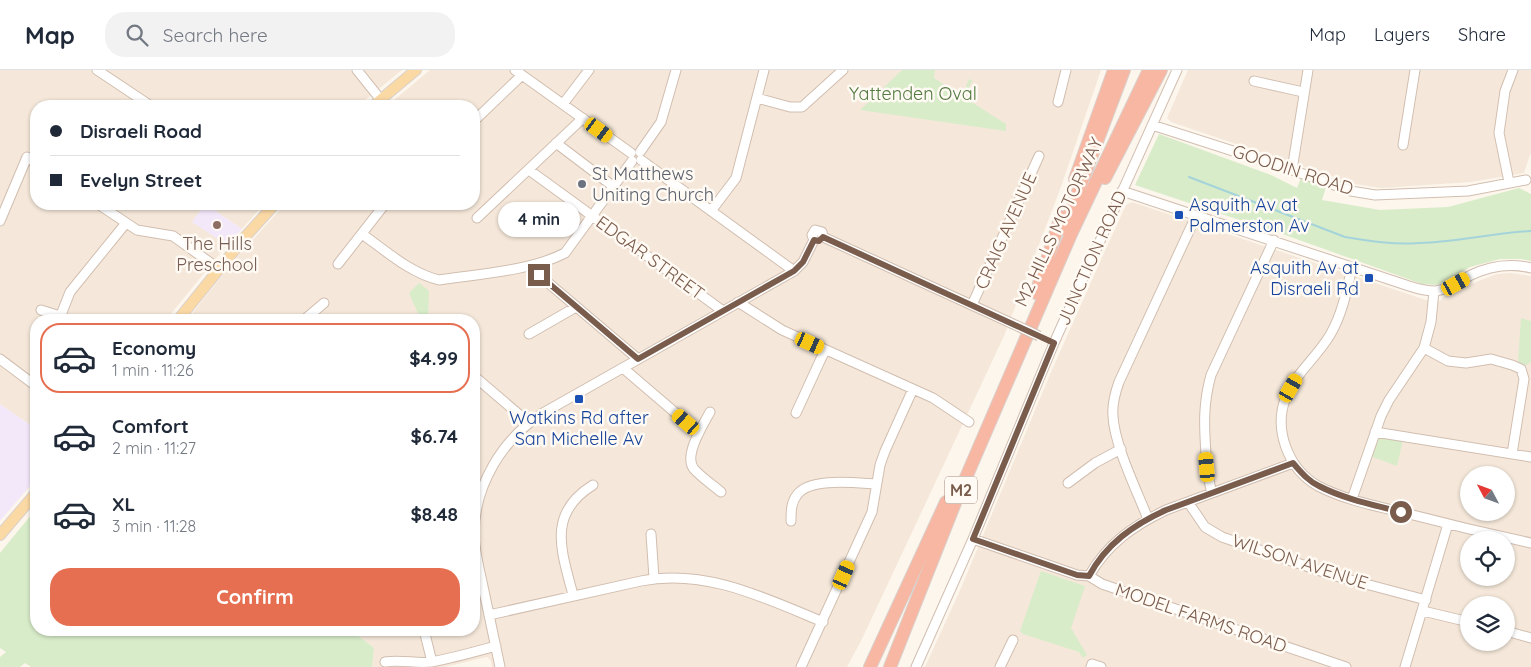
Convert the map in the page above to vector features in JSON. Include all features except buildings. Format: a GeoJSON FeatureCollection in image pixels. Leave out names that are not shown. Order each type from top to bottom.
{"type":"FeatureCollection","features":[{"type":"Feature","properties":{"kind":"highway"},"geometry":{"type":"LineString","coordinates":[[1036,293],[1114,70]]}},
{"type":"Feature","properties":{"kind":"highway","name":"M2 HILLS MOTORWAY"},"geometry":{"type":"LineString","coordinates":[[870,667],[941,515],[1036,293],[1078,194],[1124,70]]}},
{"type":"Feature","properties":{"kind":"highway","name":"M2 HILLS MOTORWAY"},"geometry":{"type":"LineString","coordinates":[[890,667],[955,504],[1087,196],[1149,70]]}},
{"type":"Feature","properties":{"kind":"highway"},"geometry":{"type":"LineString","coordinates":[[1036,314],[1161,70]]}},
{"type":"Feature","properties":{"kind":"main road"},"geometry":{"type":"LineString","coordinates":[[381,100],[416,70]]}},
{"type":"Feature","properties":{"kind":"main road"},"geometry":{"type":"LineString","coordinates":[[183,314],[245,237],[270,210]]}},
{"type":"Feature","properties":{"kind":"main road"},"geometry":{"type":"LineString","coordinates":[[0,534],[30,500]]}},
{"type":"Feature","properties":{"kind":"street"},"geometry":{"type":"LineString","coordinates":[[98,70],[142,100]]}},
{"type":"Feature","properties":{"kind":"street"},"geometry":{"type":"LineString","coordinates":[[357,70],[375,100]]}},
{"type":"Feature","properties":{"kind":"street"},"geometry":{"type":"LineString","coordinates":[[563,104],[589,70]]}},
{"type":"Feature","properties":{"kind":"street"},"geometry":{"type":"LineString","coordinates":[[362,234],[406,266],[429,278],[439,280],[535,265],[551,260],[566,252],[661,122],[676,70]]}},
{"type":"Feature","properties":{"kind":"street"},"geometry":{"type":"LineString","coordinates":[[711,211],[736,178],[764,70]]}},
{"type":"Feature","properties":{"kind":"street"},"geometry":{"type":"LineString","coordinates":[[758,98],[790,107],[802,107],[843,70]]}},
{"type":"Feature","properties":{"kind":"street"},"geometry":{"type":"LineString","coordinates":[[1058,102],[1066,70]]}},
{"type":"Feature","properties":{"kind":"street","name":"JUNCTION ROAD"},"geometry":{"type":"LineString","coordinates":[[916,667],[973,539],[1054,343],[1177,70]]}},
{"type":"Feature","properties":{"kind":"street"},"geometry":{"type":"LineString","coordinates":[[1292,170],[1308,70]]}},
{"type":"Feature","properties":{"kind":"street"},"geometry":{"type":"LineString","coordinates":[[1403,145],[1415,70]]}},
{"type":"Feature","properties":{"kind":"street"},"geometry":{"type":"LineString","coordinates":[[1509,182],[1499,134],[1506,91],[1513,70]]}},
{"type":"Feature","properties":{"kind":"street"},"geometry":{"type":"LineString","coordinates":[[480,115],[519,73],[794,271]]}},
{"type":"Feature","properties":{"kind":"street"},"geometry":{"type":"LineString","coordinates":[[1254,82],[1303,92]]}},
{"type":"Feature","properties":{"kind":"street"},"geometry":{"type":"LineString","coordinates":[[477,218],[583,118]]}},
{"type":"Feature","properties":{"kind":"street","name":"GOODIN ROAD"},"geometry":{"type":"LineString","coordinates":[[1152,125],[1351,191],[1375,195],[1468,191],[1526,180]]}},
{"type":"Feature","properties":{"kind":"street"},"geometry":{"type":"LineString","coordinates":[[556,143],[614,188]]}},
{"type":"Feature","properties":{"kind":"street","name":"CRAIG AVENUE"},"geometry":{"type":"LineString","coordinates":[[972,305],[1039,156]]}},
{"type":"Feature","properties":{"kind":"street"},"geometry":{"type":"LineString","coordinates":[[0,221],[27,157],[30,159]]}},
{"type":"Feature","properties":{"kind":"street","name":"EDGAR STREET"},"geometry":{"type":"LineString","coordinates":[[529,170],[723,311]]}},
{"type":"Feature","properties":{"kind":"street"},"geometry":{"type":"LineString","coordinates":[[1122,190],[1409,286],[1434,291],[1494,267],[1508,265],[1531,268]]}},
{"type":"Feature","properties":{"kind":"street"},"geometry":{"type":"LineString","coordinates":[[107,210],[140,231],[173,236],[219,269]]}},
{"type":"Feature","properties":{"kind":"street"},"geometry":{"type":"LineString","coordinates":[[338,264],[381,210]]}},
{"type":"Feature","properties":{"kind":"street"},"geometry":{"type":"LineString","coordinates":[[1148,518],[1121,449],[1113,418],[1115,394],[1196,216]]}},
{"type":"Feature","properties":{"kind":"street"},"geometry":{"type":"LineString","coordinates":[[61,314],[70,292],[126,223]]}},
{"type":"Feature","properties":{"kind":"street"},"geometry":{"type":"LineString","coordinates":[[480,497],[496,460],[511,440],[529,423],[543,413],[794,271],[803,262],[814,240],[812,235],[817,230],[822,232],[823,237],[1054,343]]}},
{"type":"Feature","properties":{"kind":"street"},"geometry":{"type":"LineString","coordinates":[[1212,493],[1209,482],[1203,421],[1207,389],[1211,375],[1274,240]]}},
{"type":"Feature","properties":{"kind":"street"},"geometry":{"type":"LineString","coordinates":[[535,265],[539,275],[638,359]]}},
{"type":"Feature","properties":{"kind":"street"},"geometry":{"type":"LineString","coordinates":[[1352,267],[1343,304],[1330,335],[1296,379],[1286,397],[1281,415],[1282,432],[1285,447],[1293,463],[1304,476],[1318,486],[1352,499],[1531,543]]}},
{"type":"Feature","properties":{"kind":"street"},"geometry":{"type":"LineString","coordinates":[[1352,499],[1375,432],[1389,400],[1424,348],[1431,322],[1434,291]]}},
{"type":"Feature","properties":{"kind":"street"},"geometry":{"type":"LineString","coordinates":[[738,302],[782,330],[940,402],[968,422]]}},
{"type":"Feature","properties":{"kind":"street"},"geometry":{"type":"LineString","coordinates":[[311,314],[324,303]]}},
{"type":"Feature","properties":{"kind":"street"},"geometry":{"type":"LineString","coordinates":[[529,334],[576,307]]}},
{"type":"Feature","properties":{"kind":"street"},"geometry":{"type":"LineString","coordinates":[[41,310],[50,314]]}},
{"type":"Feature","properties":{"kind":"street"},"geometry":{"type":"LineString","coordinates":[[1424,348],[1448,361],[1466,363],[1491,359],[1521,369],[1524,378],[1512,454]]}},
{"type":"Feature","properties":{"kind":"street"},"geometry":{"type":"LineString","coordinates":[[796,413],[825,350]]}},
{"type":"Feature","properties":{"kind":"street"},"geometry":{"type":"LineString","coordinates":[[0,359],[30,382]]}},
{"type":"Feature","properties":{"kind":"street"},"geometry":{"type":"LineString","coordinates":[[623,368],[699,434]]}},
{"type":"Feature","properties":{"kind":"street"},"geometry":{"type":"LineString","coordinates":[[480,382],[529,423]]}},
{"type":"Feature","properties":{"kind":"street"},"geometry":{"type":"LineString","coordinates":[[801,667],[872,512],[876,484],[885,451],[913,389]]}},
{"type":"Feature","properties":{"kind":"street"},"geometry":{"type":"LineString","coordinates":[[710,412],[690,455],[691,465],[721,492]]}},
{"type":"Feature","properties":{"kind":"street"},"geometry":{"type":"LineString","coordinates":[[1375,432],[1531,457]]}},
{"type":"Feature","properties":{"kind":"street"},"geometry":{"type":"LineString","coordinates":[[1068,483],[1121,449]]}},
{"type":"Feature","properties":{"kind":"street"},"geometry":{"type":"LineString","coordinates":[[1089,576],[1105,551],[1132,528],[1148,518],[1293,463]]}},
{"type":"Feature","properties":{"kind":"street"},"geometry":{"type":"LineString","coordinates":[[791,521],[791,508],[796,495],[804,489],[830,482],[876,484]]}},
{"type":"Feature","properties":{"kind":"street"},"geometry":{"type":"LineString","coordinates":[[573,595],[561,543],[561,529],[566,513],[572,503],[583,491],[593,485]]}},
{"type":"Feature","properties":{"kind":"street","name":"WILSON AVENUE"},"geometry":{"type":"LineString","coordinates":[[1188,502],[1205,526],[1222,537],[1332,575],[1426,600]]}},
{"type":"Feature","properties":{"kind":"street"},"geometry":{"type":"LineString","coordinates":[[1405,667],[1448,524]]}},
{"type":"Feature","properties":{"kind":"street"},"geometry":{"type":"LineString","coordinates":[[651,534],[654,578]]}},
{"type":"Feature","properties":{"kind":"street","name":"MODEL FARMS ROAD"},"geometry":{"type":"LineString","coordinates":[[973,539],[1077,575],[1089,576],[1102,584],[1343,667]]}},
{"type":"Feature","properties":{"kind":"street"},"geometry":{"type":"LineString","coordinates":[[480,575],[500,667]]}},
{"type":"Feature","properties":{"kind":"street"},"geometry":{"type":"LineString","coordinates":[[489,615],[654,578],[709,581],[729,585],[747,590],[823,622]]}},
{"type":"Feature","properties":{"kind":"street"},"geometry":{"type":"LineString","coordinates":[[1423,611],[1460,620]]}},
{"type":"Feature","properties":{"kind":"street"},"geometry":{"type":"LineString","coordinates":[[1515,634],[1531,638]]}},
{"type":"Feature","properties":{"kind":"street"},"geometry":{"type":"LineString","coordinates":[[426,636],[432,662]]}},
{"type":"Feature","properties":{"kind":"street"},"geometry":{"type":"LineString","coordinates":[[1000,667],[1013,640]]}},
{"type":"Feature","properties":{"kind":"street"},"geometry":{"type":"LineString","coordinates":[[385,662],[398,660],[420,663],[432,662],[496,646]]}},
{"type":"Feature","properties":{"kind":"shaded area"},"geometry":{"type":"Polygon","coordinates":[[[0,70],[402,70],[365,100],[30,100],[30,210],[200,210],[193,222],[227,245],[171,314],[30,314],[30,425],[0,404],[0,70]]]}},
{"type":"Feature","properties":{"kind":"shaded area"},"geometry":{"type":"Polygon","coordinates":[[[430,70],[1101,70],[1061,187],[1004,336],[862,639],[847,667],[492,667],[491,661],[487,657],[445,667],[372,667],[374,648],[359,636],[480,636],[480,314],[192,314],[236,258],[280,210],[480,210],[480,100],[394,100],[430,70]]]}},
{"type":"Feature","properties":{"kind":"shaded area"},"geometry":{"type":"Polygon","coordinates":[[[1188,70],[1531,70],[1531,152],[1524,173],[1471,182],[1381,188],[1354,184],[1171,122],[1167,118],[1188,70]]]}},
{"type":"Feature","properties":{"kind":"shaded area"},"geometry":{"type":"Polygon","coordinates":[[[1132,202],[1426,300],[1440,301],[1443,297],[1497,274],[1511,273],[1531,276],[1531,667],[925,667],[961,588],[1051,372],[1126,205],[1132,202]]]}},
{"type":"Feature","properties":{"kind":"shaded area","name":"The Hills Preschool"},"geometry":{"type":"Polygon","coordinates":[[[201,210],[214,210],[242,229],[227,245],[192,222],[201,210]]]}},
{"type":"Feature","properties":{"kind":"shaded area"},"geometry":{"type":"Polygon","coordinates":[[[214,210],[259,210],[242,229],[214,210]]]}},
{"type":"Feature","properties":{"kind":"shaded area"},"geometry":{"type":"Polygon","coordinates":[[[0,404],[30,425],[30,486],[0,521],[0,404]]]}},
{"type":"Feature","properties":{"kind":"green space","name":"Yattenden Oval"},"geometry":{"type":"Polygon","coordinates":[[[902,70],[935,70],[934,78],[962,96],[969,79],[973,81],[965,98],[1006,124],[1006,131],[860,110],[902,70]]]}},
{"type":"Feature","properties":{"kind":"green space"},"geometry":{"type":"Polygon","coordinates":[[[1159,134],[1271,175],[1297,188],[1301,178],[1326,187],[1322,200],[1380,210],[1448,207],[1519,188],[1531,194],[1531,261],[1500,259],[1470,267],[1437,285],[1422,284],[1288,236],[1135,185],[1159,134]]]}},
{"type":"Feature","properties":{"kind":"green space"},"geometry":{"type":"Polygon","coordinates":[[[419,283],[429,291],[428,314],[418,314],[409,293],[419,283]]]}},
{"type":"Feature","properties":{"kind":"green space"},"geometry":{"type":"Polygon","coordinates":[[[1521,318],[1531,321],[1531,362],[1523,367],[1518,363],[1521,318]]]}},
{"type":"Feature","properties":{"kind":"green space"},"geometry":{"type":"Polygon","coordinates":[[[1383,437],[1403,440],[1397,466],[1370,456],[1377,439],[1383,437]]]}},
{"type":"Feature","properties":{"kind":"green space"},"geometry":{"type":"Polygon","coordinates":[[[30,516],[30,636],[359,636],[374,648],[372,667],[31,667],[25,663],[20,667],[0,667],[0,657],[6,652],[0,648],[0,553],[30,516]]]}},
{"type":"Feature","properties":{"kind":"green space"},"geometry":{"type":"Polygon","coordinates":[[[1041,571],[1085,586],[1071,628],[1087,655],[1083,658],[1079,652],[1023,634],[1020,631],[1041,571]]]}},
{"type":"Feature","properties":{"kind":"waterway"},"geometry":{"type":"LineString","coordinates":[[1189,177],[1345,237],[1382,242],[1410,243],[1447,241],[1531,231]]}},
{"type":"Feature","properties":{"kind":"place","name":"St Matthews Uniting Church"},"geometry":{"type":"Point","coordinates":[582,184]}},
{"type":"Feature","properties":{"kind":"place","name":"Asquith Av at Palmerston Av"},"geometry":{"type":"Point","coordinates":[1179,215]}},
{"type":"Feature","properties":{"kind":"place","name":"The Hills Preschool"},"geometry":{"type":"Point","coordinates":[217,225]}},
{"type":"Feature","properties":{"kind":"place","name":"Asquith Av at Disraeli Rd"},"geometry":{"type":"Point","coordinates":[1369,278]}},
{"type":"Feature","properties":{"kind":"place","name":"Watkins Rd after San Michelle Av"},"geometry":{"type":"Point","coordinates":[579,399]}},
{"type":"Feature","properties":{"kind":"route"},"geometry":{"type":"LineString","coordinates":[[539,275],[638,359],[794,271],[803,262],[812,242],[814,240],[819,241],[823,237],[1054,343],[973,539],[1077,575],[1089,576],[1105,551],[1132,528],[1148,518],[1293,463],[1304,476],[1318,486],[1352,499],[1401,512]]}}]}
